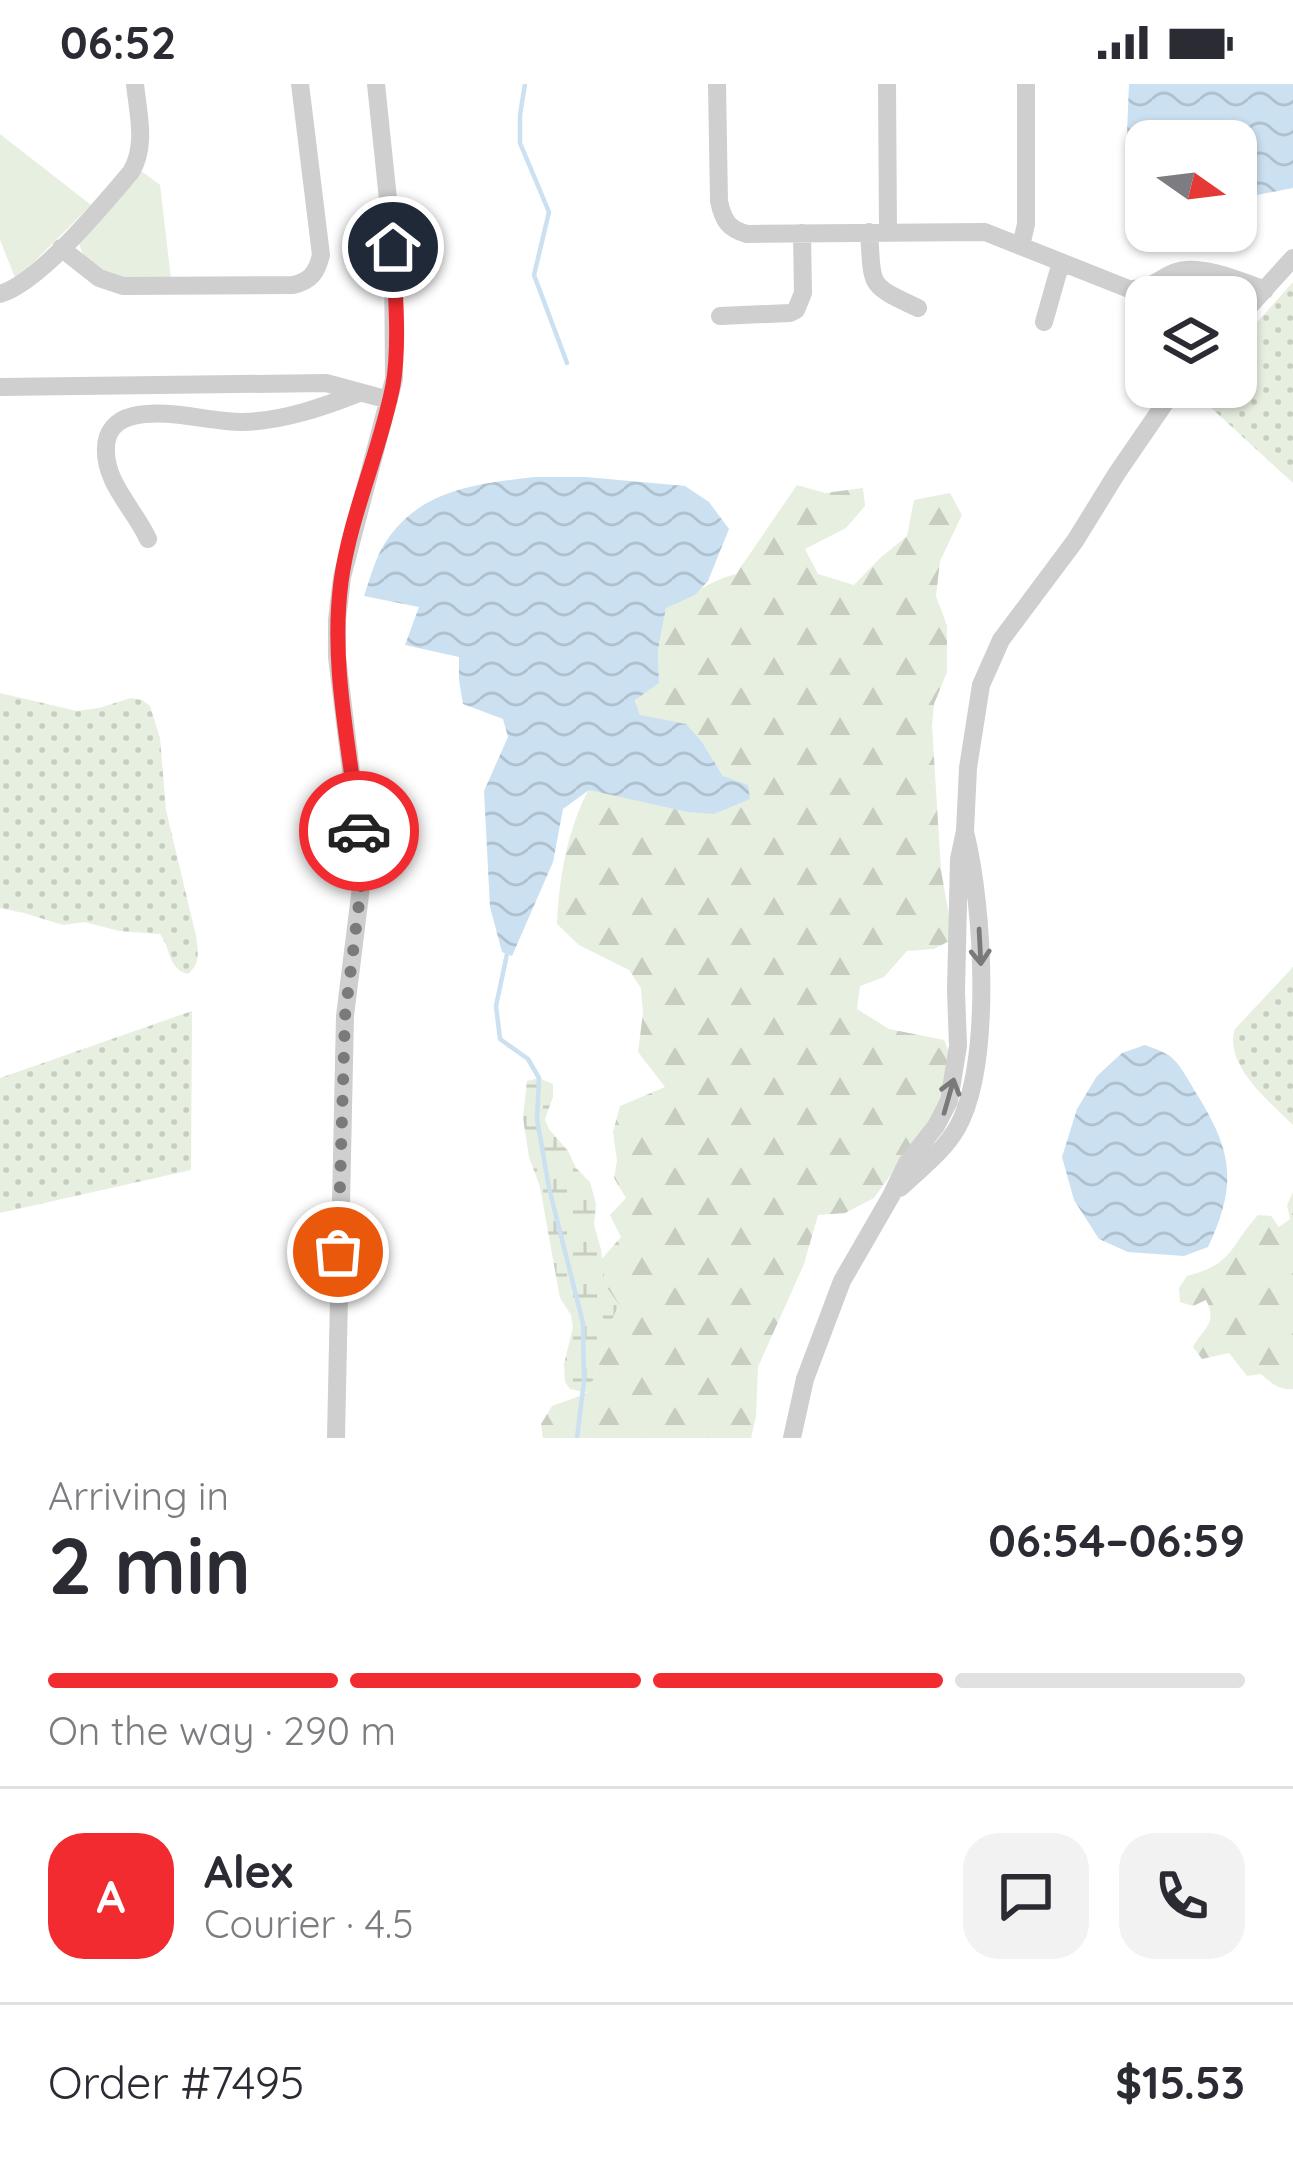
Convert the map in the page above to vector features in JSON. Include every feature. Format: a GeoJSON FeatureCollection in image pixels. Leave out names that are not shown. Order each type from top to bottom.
{"type":"FeatureCollection","features":[{"type":"Feature","properties":{"kind":"street"},"geometry":{"type":"LineString","coordinates":[[0,294],[21,285],[61,248],[135,165],[142,142],[135,84]]}},
{"type":"Feature","properties":{"kind":"street"},"geometry":{"type":"LineString","coordinates":[[61,248],[99,278],[123,286],[293,284],[310,279],[321,255],[300,84]]}},
{"type":"Feature","properties":{"kind":"street"},"geometry":{"type":"LineString","coordinates":[[336,1438],[345,1016],[361,887],[337,620],[342,577],[394,379],[396,293],[376,84]]}},
{"type":"Feature","properties":{"kind":"street"},"geometry":{"type":"LineString","coordinates":[[717,84],[719,201],[722,218],[736,231],[985,232],[1129,289],[1153,286],[1185,269],[1265,290]]}},
{"type":"Feature","properties":{"kind":"street"},"geometry":{"type":"LineString","coordinates":[[887,84],[875,284],[918,308]]}},
{"type":"Feature","properties":{"kind":"street"},"geometry":{"type":"LineString","coordinates":[[1022,246],[1026,84]]}},
{"type":"Feature","properties":{"kind":"street"},"geometry":{"type":"LineString","coordinates":[[720,316],[796,310],[803,293],[802,233]]}},
{"type":"Feature","properties":{"kind":"street"},"geometry":{"type":"LineString","coordinates":[[1257,299],[1293,258]]}},
{"type":"Feature","properties":{"kind":"street"},"geometry":{"type":"LineString","coordinates":[[1044,322],[1060,262]]}},
{"type":"Feature","properties":{"kind":"street"},"geometry":{"type":"LineString","coordinates":[[0,388],[326,383],[389,400]]}},
{"type":"Feature","properties":{"kind":"street"},"geometry":{"type":"LineString","coordinates":[[148,539],[106,460],[107,437],[120,421],[148,415],[241,422],[273,419],[359,393]]}},
{"type":"Feature","properties":{"kind":"street"},"geometry":{"type":"LineString","coordinates":[[792,1438],[805,1378],[842,1281],[891,1196],[958,1128],[974,1081],[981,956],[965,831],[968,768],[981,685],[1018,614],[1075,541],[1161,408]]}},
{"type":"Feature","properties":{"kind":"green space"},"geometry":{"type":"Polygon","coordinates":[[[0,134],[91,205],[16,280],[0,240],[0,134]]]}},
{"type":"Feature","properties":{"kind":"green space"},"geometry":{"type":"Polygon","coordinates":[[[140,170],[160,185],[171,279],[130,279],[104,273],[84,256],[79,243],[140,170]]]}},
{"type":"Feature","properties":{"kind":"green space"},"geometry":{"type":"Polygon","coordinates":[[[1293,282],[1293,483],[1211,408],[1257,408],[1257,322],[1293,282]]]}},
{"type":"Feature","properties":{"kind":"green space"},"geometry":{"type":"Polygon","coordinates":[[[797,485],[825,493],[863,488],[865,506],[846,528],[805,549],[818,574],[854,585],[907,536],[914,500],[950,493],[962,515],[940,561],[936,596],[947,626],[947,672],[934,704],[932,726],[941,870],[953,939],[934,949],[907,951],[884,977],[860,986],[857,1009],[889,1029],[944,1040],[956,1069],[946,1110],[874,1198],[845,1213],[818,1215],[804,1264],[758,1367],[751,1438],[543,1438],[541,1424],[552,1406],[588,1393],[619,1305],[605,1285],[600,1261],[621,1237],[610,1215],[626,1198],[614,1178],[613,1132],[620,1106],[665,1087],[638,1052],[641,988],[629,970],[579,945],[557,924],[570,838],[589,789],[629,798],[723,776],[702,742],[640,715],[635,699],[659,682],[658,650],[666,607],[736,574],[797,485]]]}},
{"type":"Feature","properties":{"kind":"green space"},"geometry":{"type":"Polygon","coordinates":[[[0,693],[77,711],[131,698],[150,706],[160,738],[166,810],[196,936],[197,961],[188,974],[173,963],[160,934],[85,922],[63,925],[0,908],[0,693]]]}},
{"type":"Feature","properties":{"kind":"green space"},"geometry":{"type":"Polygon","coordinates":[[[1293,967],[1293,1125],[1251,1082],[1233,1042],[1235,1029],[1293,967]]]}},
{"type":"Feature","properties":{"kind":"green space"},"geometry":{"type":"Polygon","coordinates":[[[192,1011],[191,1170],[0,1213],[0,1078],[192,1011]]]}},
{"type":"Feature","properties":{"kind":"green space"},"geometry":{"type":"Polygon","coordinates":[[[539,1078],[553,1084],[545,1119],[549,1129],[590,1182],[605,1285],[619,1305],[588,1393],[570,1389],[565,1382],[573,1327],[560,1298],[540,1187],[529,1157],[523,1118],[527,1081],[539,1078]]]}},
{"type":"Feature","properties":{"kind":"green space"},"geometry":{"type":"Polygon","coordinates":[[[1293,1192],[1293,1389],[1288,1389],[1261,1374],[1247,1376],[1229,1353],[1202,1359],[1193,1347],[1208,1325],[1209,1308],[1206,1300],[1193,1306],[1180,1302],[1179,1288],[1187,1276],[1222,1260],[1258,1215],[1271,1216],[1279,1227],[1290,1219],[1287,1205],[1293,1192]]]}},
{"type":"Feature","properties":{"kind":"water"},"geometry":{"type":"Polygon","coordinates":[[[1129,84],[1293,84],[1293,188],[1257,195],[1257,120],[1128,120],[1129,84]]]}},
{"type":"Feature","properties":{"kind":"water"},"geometry":{"type":"Polygon","coordinates":[[[535,477],[685,486],[709,502],[729,529],[708,581],[695,595],[666,608],[658,650],[659,683],[635,700],[640,715],[686,724],[723,776],[748,785],[750,799],[714,814],[589,790],[563,809],[553,862],[512,956],[502,952],[490,907],[484,791],[508,737],[503,719],[463,704],[459,657],[405,645],[419,607],[364,596],[381,549],[415,511],[451,492],[535,477]]]}},
{"type":"Feature","properties":{"kind":"water"},"geometry":{"type":"Polygon","coordinates":[[[1145,1045],[1179,1065],[1210,1116],[1224,1152],[1227,1187],[1217,1225],[1208,1247],[1184,1256],[1128,1252],[1099,1239],[1074,1200],[1062,1157],[1077,1109],[1097,1076],[1122,1053],[1145,1045]]]}},
{"type":"Feature","properties":{"kind":"waterway"},"geometry":{"type":"LineString","coordinates":[[525,84],[520,143],[549,212],[534,275],[567,363]]}},
{"type":"Feature","properties":{"kind":"waterway"},"geometry":{"type":"LineString","coordinates":[[507,954],[496,1006],[500,1039],[528,1059],[539,1078],[537,1119],[549,1188],[583,1323],[584,1381],[577,1438]]}},
{"type":"Feature","properties":{"kind":"way so far"},"geometry":{"type":"LineString","coordinates":[[338,1252],[345,1016],[361,887],[359,831]]}},
{"type":"Feature","properties":{"kind":"route"},"geometry":{"type":"LineString","coordinates":[[359,831],[337,657],[337,620],[342,577],[394,379],[393,247]]}}]}
